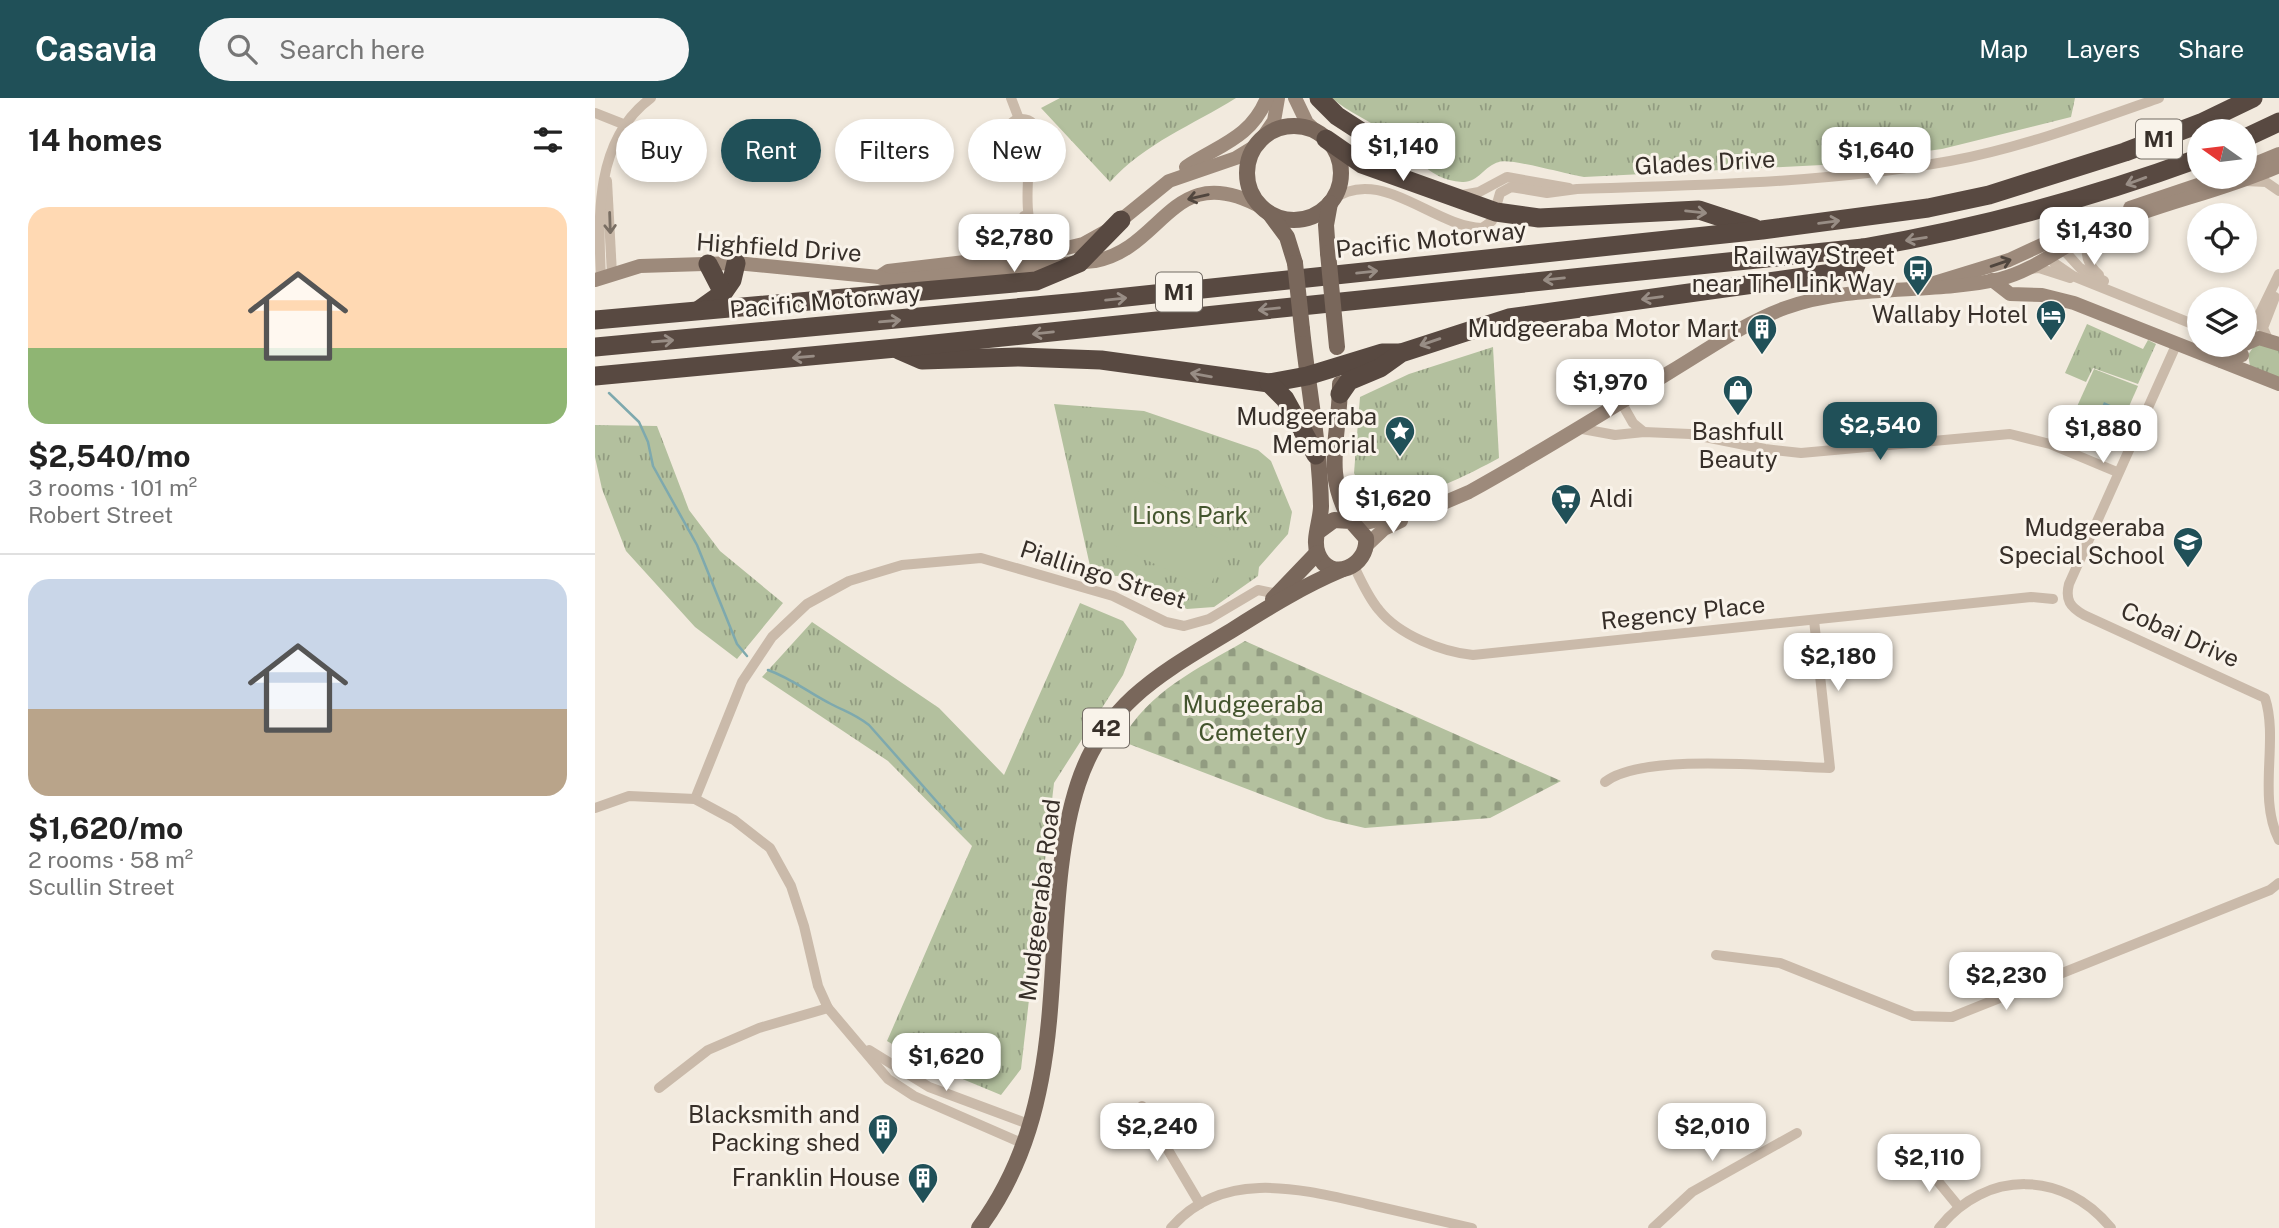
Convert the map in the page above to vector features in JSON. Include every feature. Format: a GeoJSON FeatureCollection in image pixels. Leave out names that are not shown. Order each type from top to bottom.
{"type":"FeatureCollection","features":[{"type":"Feature","properties":{"kind":"highway"},"geometry":{"type":"LineString","coordinates":[[1319,98],[1338,116],[1374,140],[1389,172]]}},
{"type":"Feature","properties":{"kind":"highway","name":"Pacific Motorway"},"geometry":{"type":"LineString","coordinates":[[595,347],[1066,304],[1762,230],[1928,208],[1989,195],[2125,152],[2201,123],[2253,98]]}},
{"type":"Feature","properties":{"kind":"highway"},"geometry":{"type":"LineString","coordinates":[[2257,132],[2279,122]]}},
{"type":"Feature","properties":{"kind":"highway","name":"M1"},"geometry":{"type":"LineString","coordinates":[[1323,136],[1359,162],[1496,212],[1539,218],[1699,210],[1762,230]]}},
{"type":"Feature","properties":{"kind":"highway","name":"M1"},"geometry":{"type":"LineString","coordinates":[[595,376],[896,348],[1863,248],[1969,229],[2058,207],[2187,162]]}},
{"type":"Feature","properties":{"kind":"highway"},"geometry":{"type":"LineString","coordinates":[[595,320],[1004,286],[1047,278],[1079,262],[1121,220]]}},
{"type":"Feature","properties":{"kind":"highway","name":"M1"},"geometry":{"type":"LineString","coordinates":[[1340,394],[1349,381],[1380,368],[1401,353],[1486,323],[1533,313],[1854,270],[1863,248]]}},
{"type":"Feature","properties":{"kind":"highway"},"geometry":{"type":"LineString","coordinates":[[698,311],[723,293],[732,280],[736,263]]}},
{"type":"Feature","properties":{"kind":"highway"},"geometry":{"type":"LineString","coordinates":[[708,264],[723,293]]}},
{"type":"Feature","properties":{"kind":"highway","name":"M1"},"geometry":{"type":"LineString","coordinates":[[896,348],[922,360],[1019,357],[1101,360],[1269,383],[1307,376],[1338,356],[1401,353]]}},
{"type":"Feature","properties":{"kind":"highway"},"geometry":{"type":"LineString","coordinates":[[1269,383],[1285,399],[1315,454]]}},
{"type":"Feature","properties":{"kind":"main road"},"geometry":{"type":"LineString","coordinates":[[1289,126],[1323,136],[1337,155],[1339,183],[1325,225],[1340,394],[1333,475],[1340,502],[1366,546],[1360,561],[1347,568],[1326,565],[1317,553],[1321,506],[1295,262],[1285,232],[1264,209],[1248,184],[1247,166],[1257,144],[1273,131],[1289,126]]}},
{"type":"Feature","properties":{"kind":"main road"},"geometry":{"type":"LineString","coordinates":[[1264,209],[1280,218],[1300,219],[1316,214],[1331,202]]}},
{"type":"Feature","properties":{"kind":"main road"},"geometry":{"type":"LineString","coordinates":[[1319,531],[1334,520],[1354,523]]}},
{"type":"Feature","properties":{"kind":"main road","name":"Mudgeeraba Road"},"geometry":{"type":"LineString","coordinates":[[1265,609],[1317,553]]}},
{"type":"Feature","properties":{"kind":"main road","name":"Mudgeeraba Road"},"geometry":{"type":"LineString","coordinates":[[979,1228],[1012,1173],[1031,1125],[1045,1061],[1066,841],[1082,774],[1106,727],[1129,698],[1183,657],[1304,586],[1347,568]]}},
{"type":"Feature","properties":{"kind":"street"},"geometry":{"type":"LineString","coordinates":[[628,119],[651,98]]}},
{"type":"Feature","properties":{"kind":"street"},"geometry":{"type":"LineString","coordinates":[[1011,98],[1019,119]]}},
{"type":"Feature","properties":{"kind":"street"},"geometry":{"type":"LineString","coordinates":[[1168,181],[1197,160],[1240,137],[1256,120],[1267,98]]}},
{"type":"Feature","properties":{"kind":"street"},"geometry":{"type":"LineString","coordinates":[[1257,144],[1274,121],[1278,98]]}},
{"type":"Feature","properties":{"kind":"street"},"geometry":{"type":"LineString","coordinates":[[1296,98],[1307,123],[1323,136]]}},
{"type":"Feature","properties":{"kind":"street","name":"Glades Drive"},"geometry":{"type":"LineString","coordinates":[[1496,212],[1499,195],[1507,188],[1547,193],[1577,189],[1828,178],[1951,161],[2074,127],[2159,98]]}},
{"type":"Feature","properties":{"kind":"street"},"geometry":{"type":"LineString","coordinates":[[595,113],[616,121]]}},
{"type":"Feature","properties":{"kind":"street","name":"Highfield Drive"},"geometry":{"type":"LineString","coordinates":[[879,277],[888,271],[1051,252],[1090,241],[1121,220],[1168,181],[1236,158],[1257,144]]}},
{"type":"Feature","properties":{"kind":"street"},"geometry":{"type":"LineString","coordinates":[[603,277],[607,172],[616,145]]}},
{"type":"Feature","properties":{"kind":"street"},"geometry":{"type":"LineString","coordinates":[[2257,170],[2278,162]]}},
{"type":"Feature","properties":{"kind":"street","name":"Glades Drive"},"geometry":{"type":"LineString","coordinates":[[1445,195],[1475,194],[1510,177],[1577,189]]}},
{"type":"Feature","properties":{"kind":"street"},"geometry":{"type":"LineString","coordinates":[[2257,179],[2279,191]]}},
{"type":"Feature","properties":{"kind":"street"},"geometry":{"type":"LineString","coordinates":[[1025,182],[1023,255],[1038,267]]}},
{"type":"Feature","properties":{"kind":"street"},"geometry":{"type":"LineString","coordinates":[[1028,182],[1031,228],[1037,242],[1051,252]]}},
{"type":"Feature","properties":{"kind":"street"},"geometry":{"type":"LineString","coordinates":[[2026,269],[2054,247],[2150,200],[2187,188]]}},
{"type":"Feature","properties":{"kind":"street"},"geometry":{"type":"LineString","coordinates":[[1331,202],[1349,191],[1372,189],[1478,229],[1490,224],[1496,212]]}},
{"type":"Feature","properties":{"kind":"street"},"geometry":{"type":"LineString","coordinates":[[1366,546],[1384,529],[1469,492],[1722,341],[1787,307],[1812,301],[1926,286],[2054,247],[2206,189]]}},
{"type":"Feature","properties":{"kind":"street","name":"Highfield Drive"},"geometry":{"type":"LineString","coordinates":[[603,277],[640,266],[736,263],[879,277],[889,281],[1038,267],[1100,260],[1122,252],[1171,208],[1191,197],[1227,194],[1264,209]]}},
{"type":"Feature","properties":{"kind":"street"},"geometry":{"type":"LineString","coordinates":[[2101,228],[2087,244],[2087,258],[2095,271],[2117,290]]}},
{"type":"Feature","properties":{"kind":"street"},"geometry":{"type":"LineString","coordinates":[[2054,247],[2053,262],[2066,272],[2099,286]]}},
{"type":"Feature","properties":{"kind":"street"},"geometry":{"type":"LineString","coordinates":[[2054,247],[2078,267],[2117,290],[2187,321]]}},
{"type":"Feature","properties":{"kind":"street"},"geometry":{"type":"LineString","coordinates":[[1926,286],[1949,287],[2039,268],[2117,290]]}},
{"type":"Feature","properties":{"kind":"street"},"geometry":{"type":"LineString","coordinates":[[2257,335],[2263,328],[2275,299],[2279,276]]}},
{"type":"Feature","properties":{"kind":"street"},"geometry":{"type":"LineString","coordinates":[[2257,328],[2279,276]]}},
{"type":"Feature","properties":{"kind":"street"},"geometry":{"type":"LineString","coordinates":[[1992,280],[2010,294],[2050,297],[2099,312],[2279,384]]}},
{"type":"Feature","properties":{"kind":"street"},"geometry":{"type":"LineString","coordinates":[[1577,428],[1615,435],[1644,432],[1690,434],[1765,449],[1801,453],[2010,434],[2050,444],[2117,472],[2177,343]]}},
{"type":"Feature","properties":{"kind":"street"},"geometry":{"type":"LineString","coordinates":[[2221,361],[2228,357]]}},
{"type":"Feature","properties":{"kind":"street"},"geometry":{"type":"LineString","coordinates":[[2247,357],[2245,367],[2252,372]]}},
{"type":"Feature","properties":{"kind":"street"},"geometry":{"type":"LineString","coordinates":[[1621,402],[1633,423],[1644,432]]}},
{"type":"Feature","properties":{"kind":"street","name":"Cobai Drive"},"geometry":{"type":"LineString","coordinates":[[2117,472],[2069,583],[2067,597],[2070,606],[2084,615],[2265,698],[2272,725],[2272,822],[2279,840]]}},
{"type":"Feature","properties":{"kind":"street"},"geometry":{"type":"LineString","coordinates":[[1354,523],[1421,511]]}},
{"type":"Feature","properties":{"kind":"street","name":"Piallingo Street"},"geometry":{"type":"LineString","coordinates":[[695,799],[742,681],[772,637],[807,604],[849,582],[902,565],[981,558],[1113,596],[1166,622],[1184,626],[1205,621],[1258,590],[1265,589],[1278,594]]}},
{"type":"Feature","properties":{"kind":"street","name":"Regency Place"},"geometry":{"type":"LineString","coordinates":[[1347,568],[1379,610],[1395,626],[1464,654],[1483,655],[2031,597],[2053,599]]}},
{"type":"Feature","properties":{"kind":"street"},"geometry":{"type":"LineString","coordinates":[[1605,782],[1631,769],[1676,765],[1830,768],[1814,620]]}},
{"type":"Feature","properties":{"kind":"street"},"geometry":{"type":"LineString","coordinates":[[595,807],[629,796],[695,799],[734,820],[770,848],[791,886],[804,926],[818,986],[828,1008],[863,1046],[888,1079],[914,1096],[1024,1144]]}},
{"type":"Feature","properties":{"kind":"street"},"geometry":{"type":"LineString","coordinates":[[1716,955],[1780,963],[1913,1016],[1952,1017],[2270,890],[2279,883]]}},
{"type":"Feature","properties":{"kind":"street"},"geometry":{"type":"LineString","coordinates":[[659,1088],[708,1050],[759,1028],[828,1008]]}},
{"type":"Feature","properties":{"kind":"street"},"geometry":{"type":"LineString","coordinates":[[863,1046],[929,1087],[1031,1125]]}},
{"type":"Feature","properties":{"kind":"street"},"geometry":{"type":"LineString","coordinates":[[1142,1105],[1200,1204]]}},
{"type":"Feature","properties":{"kind":"street"},"geometry":{"type":"LineString","coordinates":[[1653,1228],[1692,1192],[1797,1133]]}},
{"type":"Feature","properties":{"kind":"street"},"geometry":{"type":"LineString","coordinates":[[1922,1162],[1959,1207]]}},
{"type":"Feature","properties":{"kind":"street"},"geometry":{"type":"LineString","coordinates":[[1939,1228],[1959,1207],[1986,1191],[2014,1184],[2057,1188],[2080,1199],[2111,1228]]}},
{"type":"Feature","properties":{"kind":"street"},"geometry":{"type":"LineString","coordinates":[[1171,1228],[1200,1204],[1237,1189],[1280,1186],[1472,1228]]}},
{"type":"Feature","properties":{"kind":"green space"},"geometry":{"type":"Polygon","coordinates":[[[1060,98],[1236,98],[1154,145],[1110,182],[1066,135],[1066,119],[1051,119],[1041,108],[1060,98]]]}},
{"type":"Feature","properties":{"kind":"green space"},"geometry":{"type":"Polygon","coordinates":[[[1332,98],[2075,98],[2071,117],[1942,149],[1822,165],[1584,177],[1505,161],[1494,164],[1468,182],[1462,182],[1439,176],[1429,170],[1387,133],[1332,98]]]}},
{"type":"Feature","properties":{"kind":"green space"},"geometry":{"type":"Polygon","coordinates":[[[2087,324],[2143,349],[2148,340],[2156,344],[2138,384],[2093,368],[2086,382],[2065,373],[2087,324]]]}},
{"type":"Feature","properties":{"kind":"green space"},"geometry":{"type":"Polygon","coordinates":[[[2257,343],[2279,348],[2279,381],[2250,366],[2248,357],[2257,357],[2257,343]]]}},
{"type":"Feature","properties":{"kind":"green space"},"geometry":{"type":"Polygon","coordinates":[[[1493,347],[1499,458],[1453,481],[1415,495],[1397,500],[1366,500],[1354,473],[1360,397],[1409,374],[1493,347]]]}},
{"type":"Feature","properties":{"kind":"green space"},"geometry":{"type":"Polygon","coordinates":[[[2094,369],[2138,386],[2112,445],[2101,449],[2065,433],[2094,369]]]}},
{"type":"Feature","properties":{"kind":"green space","name":"Lions Park"},"geometry":{"type":"Polygon","coordinates":[[[1054,404],[1144,411],[1258,450],[1271,461],[1292,512],[1288,534],[1259,567],[1258,576],[1214,607],[1187,609],[1118,576],[1092,575],[1054,404]]]}},
{"type":"Feature","properties":{"kind":"green space"},"geometry":{"type":"Polygon","coordinates":[[[595,425],[657,426],[689,510],[720,551],[783,603],[737,659],[695,627],[626,551],[602,489],[595,457],[595,425]]]}},
{"type":"Feature","properties":{"kind":"green space"},"geometry":{"type":"Polygon","coordinates":[[[1145,477],[1194,500],[1184,522],[1229,543],[1209,589],[1114,545],[1145,477]]]}},
{"type":"Feature","properties":{"kind":"green space"},"geometry":{"type":"Polygon","coordinates":[[[1080,603],[1123,621],[1137,639],[1123,675],[1054,783],[1021,1069],[1001,1095],[924,1063],[887,1041],[972,846],[888,761],[762,677],[812,622],[939,708],[1004,775],[1080,603]]]}},
{"type":"Feature","properties":{"kind":"green space","name":"Mudgeeraba Cemetery"},"geometry":{"type":"Polygon","coordinates":[[[1245,641],[1561,781],[1490,818],[1365,828],[1326,819],[1121,741],[1132,723],[1160,695],[1192,672],[1245,641]]]}},
{"type":"Feature","properties":{"kind":"water"},"geometry":{"type":"Polygon","coordinates":[[[2104,402],[2117,408],[2102,442],[2089,436],[2104,402]]]}},
{"type":"Feature","properties":{"kind":"waterway"},"geometry":{"type":"LineString","coordinates":[[609,393],[639,422],[648,442],[653,466],[697,545],[737,644],[747,656]]}},
{"type":"Feature","properties":{"kind":"waterway"},"geometry":{"type":"LineString","coordinates":[[768,670],[869,725],[961,829]]}},
{"type":"Feature","properties":{"kind":"place","name":"Railway Street near The Link Way"},"geometry":{"type":"Point","coordinates":[1918,297]}},
{"type":"Feature","properties":{"kind":"place","name":"Wallaby Hotel"},"geometry":{"type":"Point","coordinates":[2051,342]}},
{"type":"Feature","properties":{"kind":"place","name":"Mudgeeraba Motor Mart"},"geometry":{"type":"Point","coordinates":[1762,356]}},
{"type":"Feature","properties":{"kind":"place","name":"Bashfull Beauty"},"geometry":{"type":"Point","coordinates":[1738,417]}},
{"type":"Feature","properties":{"kind":"place","name":"Mudgeeraba Memorial"},"geometry":{"type":"Point","coordinates":[1400,458]}},
{"type":"Feature","properties":{"kind":"place","name":"Aldi"},"geometry":{"type":"Point","coordinates":[1566,526]}},
{"type":"Feature","properties":{"kind":"place","name":"Mudgeeraba Special School"},"geometry":{"type":"Point","coordinates":[2188,569]}},
{"type":"Feature","properties":{"kind":"place","name":"Blacksmith and Packing shed"},"geometry":{"type":"Point","coordinates":[883,1156]}},
{"type":"Feature","properties":{"kind":"place","name":"Franklin House"},"geometry":{"type":"Point","coordinates":[923,1205]}}]}
